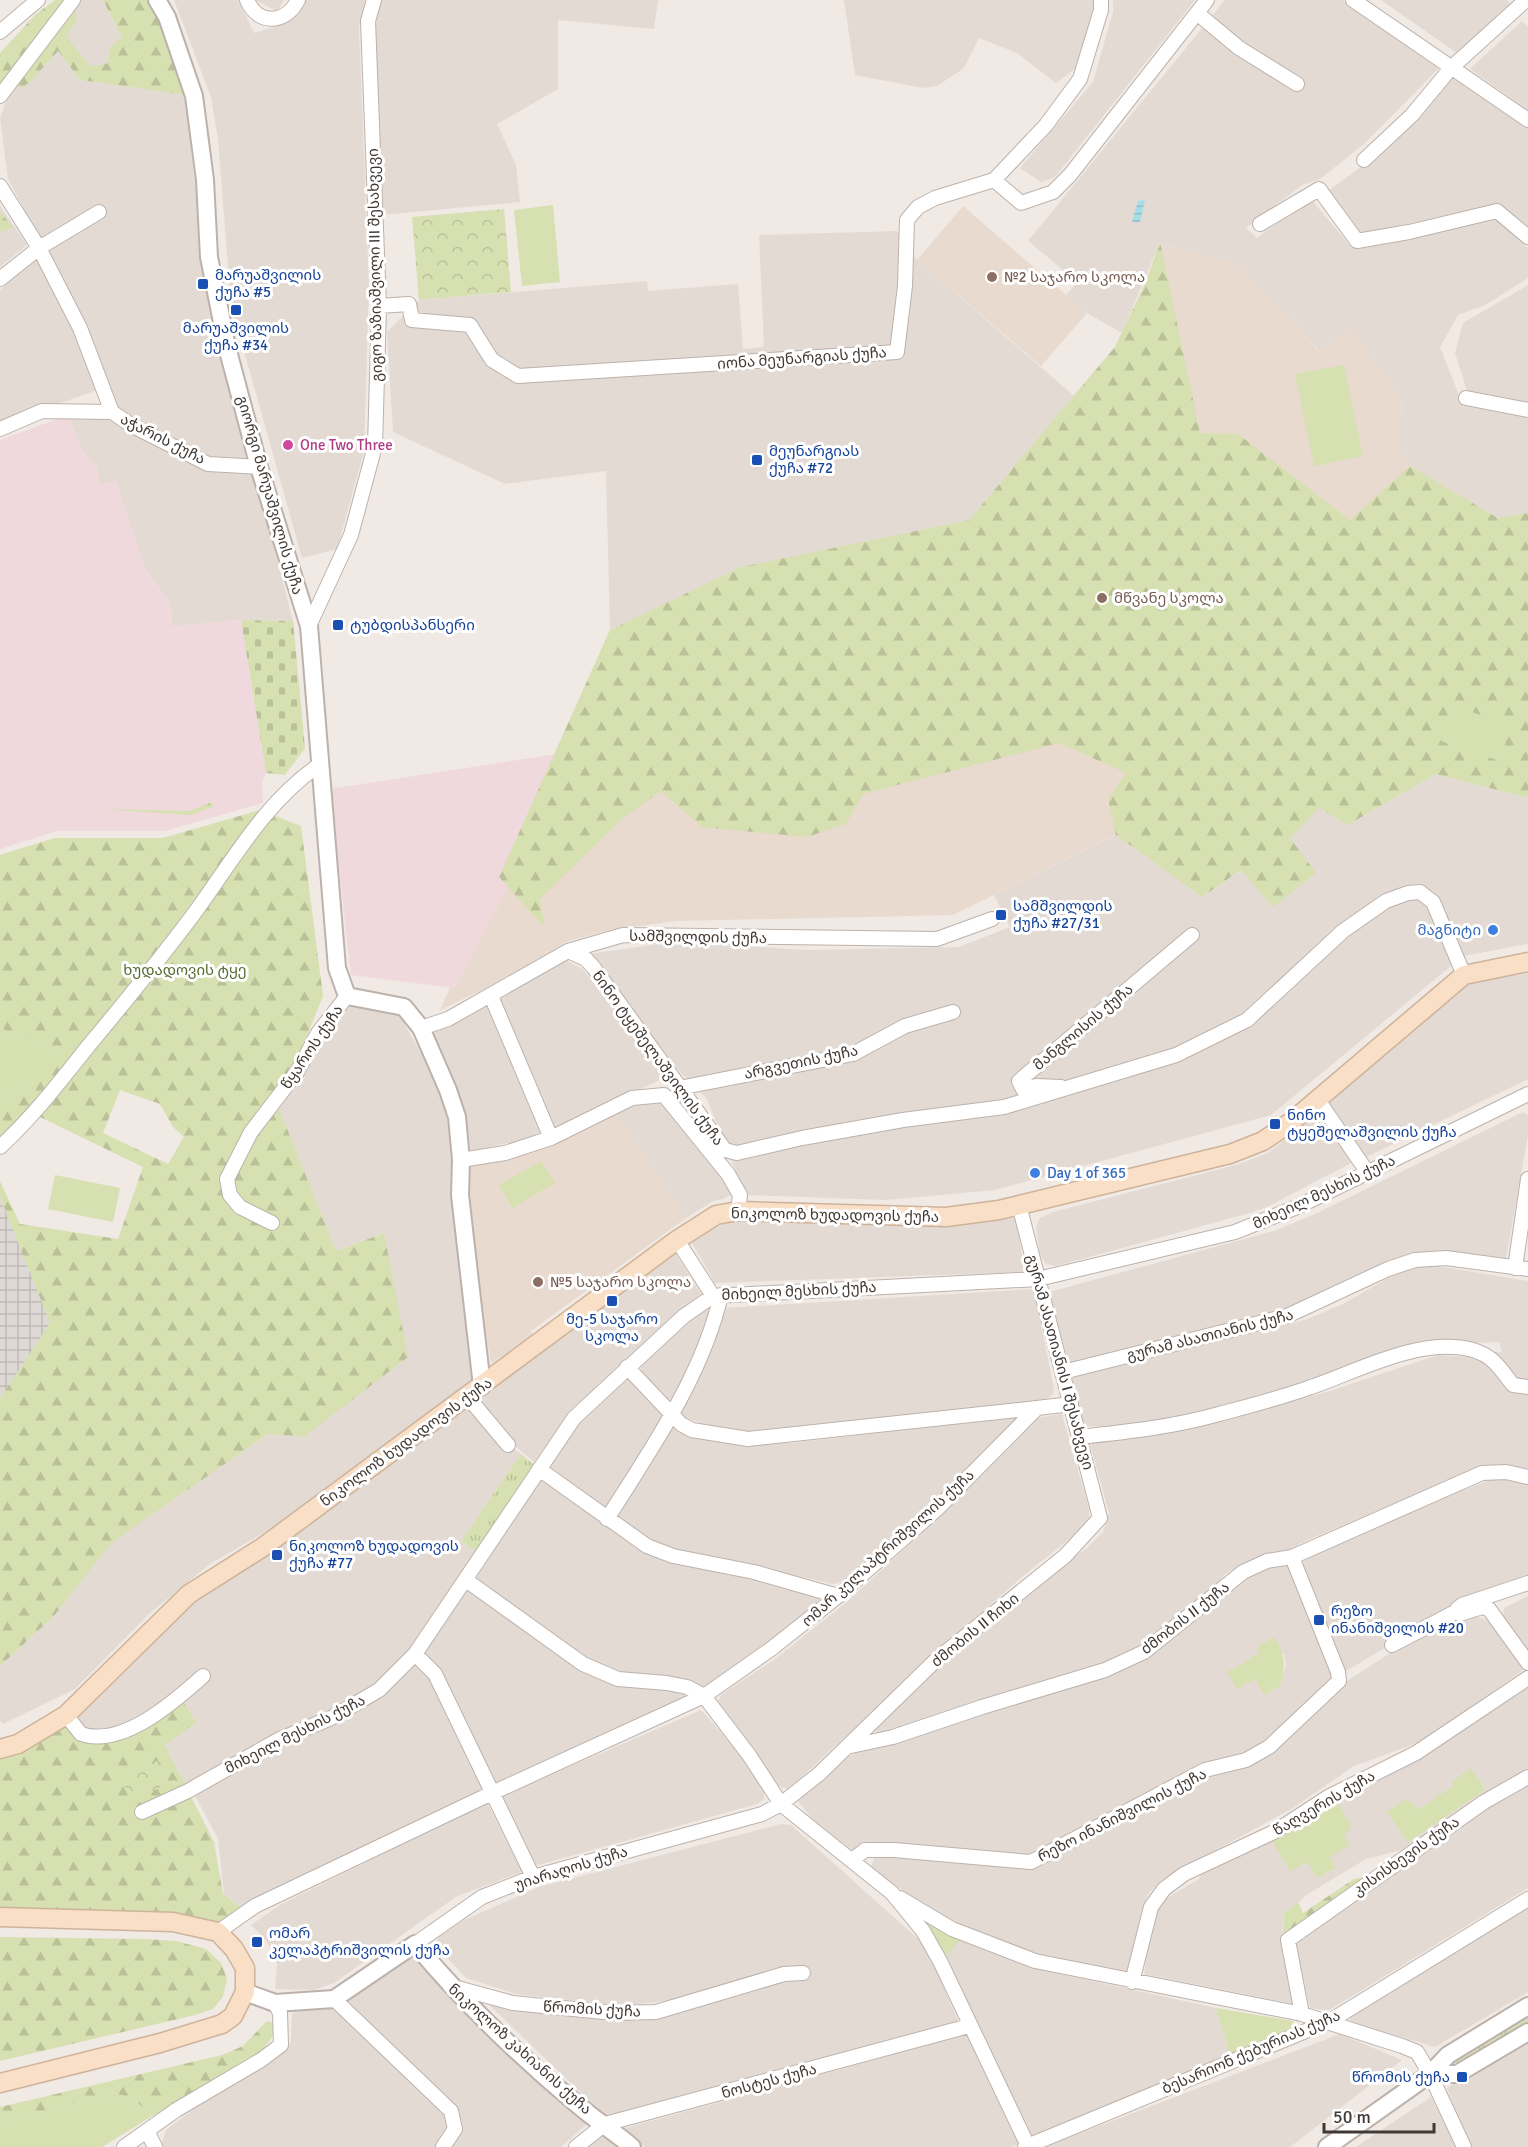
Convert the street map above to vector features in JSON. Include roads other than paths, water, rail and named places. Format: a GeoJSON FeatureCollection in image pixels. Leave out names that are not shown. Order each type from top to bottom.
{"type":"FeatureCollection","features":[{"type":"Feature","properties":{"kind":"main road","name":"ნიკოლოზ ხუდადოვის ქუჩა"},"geometry":{"type":"LineString","coordinates":[[0,1749],[18,1744],[66,1714],[189,1594],[263,1547],[677,1240],[716,1215],[738,1211],[946,1217],[1019,1205],[1230,1154],[1276,1134],[1464,975],[1528,962]]}},
{"type":"Feature","properties":{"kind":"main road"},"geometry":{"type":"LineString","coordinates":[[0,1917],[173,1922],[218,1932],[234,1949],[245,1968],[245,1992],[233,2016],[212,2029],[0,2083]]}},
{"type":"Feature","properties":{"kind":"street"},"geometry":{"type":"LineString","coordinates":[[0,32],[38,0]]}},
{"type":"Feature","properties":{"kind":"street"},"geometry":{"type":"LineString","coordinates":[[0,96],[73,0]]}},
{"type":"Feature","properties":{"kind":"street","name":"გიორგი მარუაშვილის ქუჩა"},"geometry":{"type":"LineString","coordinates":[[157,0],[167,18],[194,96],[206,180],[209,257],[227,347],[260,467],[309,626],[337,968],[348,996]]}},
{"type":"Feature","properties":{"kind":"street"},"geometry":{"type":"LineString","coordinates":[[247,0],[259,17],[268,20],[288,14],[298,0]]}},
{"type":"Feature","properties":{"kind":"street","name":"გიგო ზაზიაშვილი III შესახვევი"},"geometry":{"type":"LineString","coordinates":[[309,626],[351,535],[375,446],[378,306],[368,21],[374,0]]}},
{"type":"Feature","properties":{"kind":"street"},"geometry":{"type":"LineString","coordinates":[[1101,0],[1101,10],[1080,79],[1046,125],[994,180],[1021,203],[1053,192],[1070,175],[1207,0]]}},
{"type":"Feature","properties":{"kind":"street"},"geometry":{"type":"LineString","coordinates":[[1353,0],[1528,120]]}},
{"type":"Feature","properties":{"kind":"street"},"geometry":{"type":"LineString","coordinates":[[1364,160],[1412,115],[1451,68],[1524,0]]}},
{"type":"Feature","properties":{"kind":"street"},"geometry":{"type":"LineString","coordinates":[[1197,13],[1239,48],[1297,84]]}},
{"type":"Feature","properties":{"kind":"street","name":"იონა მეუნარგიას ქუჩა"},"geometry":{"type":"LineString","coordinates":[[378,306],[409,304],[412,321],[470,325],[492,360],[518,376],[897,352],[905,286],[907,220],[918,207],[935,198],[994,180]]}},
{"type":"Feature","properties":{"kind":"street"},"geometry":{"type":"LineString","coordinates":[[0,188],[39,248],[80,328],[112,412]]}},
{"type":"Feature","properties":{"kind":"street"},"geometry":{"type":"LineString","coordinates":[[1260,224],[1319,189],[1357,241],[1409,232],[1497,211],[1528,237]]}},
{"type":"Feature","properties":{"kind":"street"},"geometry":{"type":"LineString","coordinates":[[0,279],[39,248],[99,212]]}},
{"type":"Feature","properties":{"kind":"street"},"geometry":{"type":"LineString","coordinates":[[1466,398],[1528,410]]}},
{"type":"Feature","properties":{"kind":"street","name":"აჭარის ქუჩა"},"geometry":{"type":"LineString","coordinates":[[0,429],[42,411],[112,412],[130,424],[208,464],[260,467]]}},
{"type":"Feature","properties":{"kind":"street"},"geometry":{"type":"LineString","coordinates":[[0,1147],[26,1122],[145,978],[193,915],[267,810],[301,778],[319,765]]}},
{"type":"Feature","properties":{"kind":"street","name":"ნინო ტყეშელაშვილის ქუჩა"},"geometry":{"type":"LineString","coordinates":[[568,951],[586,959],[594,968],[725,1150],[737,1154],[801,1138],[903,1120],[1004,1107],[1176,1055],[1247,1020],[1343,931],[1386,901],[1408,893],[1420,892],[1433,902],[1464,975]]}},
{"type":"Feature","properties":{"kind":"street","name":"სამშვილდის ქუჩა"},"geometry":{"type":"LineString","coordinates":[[421,1028],[448,1019],[568,951],[623,935],[937,939],[992,920]]}},
{"type":"Feature","properties":{"kind":"street","name":"მანგლისის ქუჩა"},"geometry":{"type":"LineString","coordinates":[[1072,1087],[1036,1086],[1023,1089],[1019,1081],[1192,934]]}},
{"type":"Feature","properties":{"kind":"street","name":"წყაროს ქუჩა"},"geometry":{"type":"LineString","coordinates":[[272,1223],[240,1207],[230,1195],[227,1179],[251,1132],[297,1072],[318,1033],[348,996],[404,1007],[421,1028],[457,1117],[461,1160],[460,1195],[474,1391]]}},
{"type":"Feature","properties":{"kind":"street"},"geometry":{"type":"LineString","coordinates":[[490,996],[551,1138]]}},
{"type":"Feature","properties":{"kind":"street","name":"არგვეთის ქუჩა"},"geometry":{"type":"LineString","coordinates":[[679,1088],[853,1054],[905,1026],[953,1012]]}},
{"type":"Feature","properties":{"kind":"street","name":"მიხეილ მესხის ქუჩა"},"geometry":{"type":"LineString","coordinates":[[142,1812],[188,1791],[278,1740],[331,1718],[379,1690],[415,1654],[574,1418],[684,1316],[717,1295],[1038,1279],[1235,1232],[1297,1207],[1528,1094]]}},
{"type":"Feature","properties":{"kind":"street"},"geometry":{"type":"LineString","coordinates":[[461,1160],[505,1153],[551,1138],[632,1098],[664,1095],[728,1174],[740,1195],[738,1211]]}},
{"type":"Feature","properties":{"kind":"street"},"geometry":{"type":"LineString","coordinates":[[1318,1100],[1368,1173]]}},
{"type":"Feature","properties":{"kind":"street"},"geometry":{"type":"LineString","coordinates":[[1521,1269],[1528,1179]]}},
{"type":"Feature","properties":{"kind":"street","name":"გურამ ასათიანის I შესახვევი"},"geometry":{"type":"LineString","coordinates":[[1019,1205],[1100,1518]]}},
{"type":"Feature","properties":{"kind":"street"},"geometry":{"type":"LineString","coordinates":[[607,1519],[672,1414],[704,1348],[717,1295],[677,1240]]}},
{"type":"Feature","properties":{"kind":"street","name":"გურამ ასათიანის ქუჩა"},"geometry":{"type":"LineString","coordinates":[[1063,1372],[1287,1316],[1388,1269],[1415,1260],[1446,1258],[1521,1269]]}},
{"type":"Feature","properties":{"kind":"street"},"geometry":{"type":"LineString","coordinates":[[1079,1437],[1152,1429],[1216,1415],[1311,1387],[1378,1360],[1409,1352],[1442,1349],[1472,1350],[1494,1360],[1513,1385],[1528,1387]]}},
{"type":"Feature","properties":{"kind":"street"},"geometry":{"type":"LineString","coordinates":[[627,1368],[681,1424],[692,1430],[748,1439],[1071,1404]]}},
{"type":"Feature","properties":{"kind":"street"},"geometry":{"type":"LineString","coordinates":[[474,1391],[508,1445]]}},
{"type":"Feature","properties":{"kind":"street","name":"ომარ კელაპტრიშვილის ქუჩა"},"geometry":{"type":"LineString","coordinates":[[218,1932],[255,1906],[492,1793],[704,1696],[771,1649],[838,1596],[937,1509],[1037,1408]]}},
{"type":"Feature","properties":{"kind":"street"},"geometry":{"type":"LineString","coordinates":[[539,1469],[647,1546],[673,1556],[784,1580],[838,1596]]}},
{"type":"Feature","properties":{"kind":"street","name":"ძმობის II ქუჩა"},"geometry":{"type":"LineString","coordinates":[[781,1804],[851,1746],[893,1737],[982,1707],[1106,1670],[1144,1652],[1244,1572],[1266,1561],[1293,1557],[1482,1473],[1506,1472],[1528,1477]]}},
{"type":"Feature","properties":{"kind":"street","name":"ძმობის II ჩიხი"},"geometry":{"type":"LineString","coordinates":[[851,1746],[936,1660],[1065,1556],[1100,1518]]}},
{"type":"Feature","properties":{"kind":"street","name":"რეზო ინანიშვილის ქუჩა"},"geometry":{"type":"LineString","coordinates":[[852,1860],[866,1851],[894,1850],[1031,1862],[1205,1770],[1246,1760],[1269,1747],[1339,1681],[1338,1672],[1293,1557]]}},
{"type":"Feature","properties":{"kind":"street"},"geometry":{"type":"LineString","coordinates":[[466,1580],[583,1664],[618,1679],[687,1687],[704,1696],[749,1755],[781,1804],[892,1893],[952,1929],[1035,1961],[1302,2014],[1330,2021],[1417,2052],[1430,2074],[1464,2147]]}},
{"type":"Feature","properties":{"kind":"street"},"geometry":{"type":"LineString","coordinates":[[1392,1645],[1457,1611],[1462,1605],[1528,1582]]}},
{"type":"Feature","properties":{"kind":"street"},"geometry":{"type":"LineString","coordinates":[[1457,1611],[1460,1614],[1482,1607],[1490,1609],[1528,1663]]}},
{"type":"Feature","properties":{"kind":"street"},"geometry":{"type":"LineString","coordinates":[[415,1654],[435,1674],[533,1877]]}},
{"type":"Feature","properties":{"kind":"street"},"geometry":{"type":"LineString","coordinates":[[66,1714],[81,1734],[90,1737],[120,1734],[180,1696],[203,1676]]}},
{"type":"Feature","properties":{"kind":"street","name":"წაღვერის ქუჩა"},"geometry":{"type":"LineString","coordinates":[[1132,1982],[1151,1907],[1164,1889],[1184,1874],[1276,1832],[1328,1797],[1416,1753],[1528,1678]]}},
{"type":"Feature","properties":{"kind":"street","name":"კისისხევის ქუჩა"},"geometry":{"type":"LineString","coordinates":[[1302,2014],[1288,1940],[1484,1802],[1528,1777]]}},
{"type":"Feature","properties":{"kind":"street","name":"უიარაღოს ქუჩა"},"geometry":{"type":"LineString","coordinates":[[334,1999],[482,1897],[533,1877],[762,1814],[781,1804]]}},
{"type":"Feature","properties":{"kind":"street"},"geometry":{"type":"LineString","coordinates":[[892,1893],[922,1931],[940,1961],[1027,2147]]}},
{"type":"Feature","properties":{"kind":"street","name":"ბესარიონ ქებურიას ქუჩა"},"geometry":{"type":"LineString","coordinates":[[1027,2147],[1330,2021],[1528,1899]]}},
{"type":"Feature","properties":{"kind":"street","name":"ნიკოლოზ კახიანის ქუჩა"},"geometry":{"type":"LineString","coordinates":[[415,1944],[449,1985],[579,2107],[605,2124],[632,2147]]}},
{"type":"Feature","properties":{"kind":"street","name":"წრომის ქუჩა"},"geometry":{"type":"LineString","coordinates":[[449,1985],[513,2003],[614,2013],[656,2012],[784,1974],[803,1973]]}},
{"type":"Feature","properties":{"kind":"street"},"geometry":{"type":"LineString","coordinates":[[245,1992],[275,2003],[334,1999],[451,2111],[455,2129],[443,2147]]}},
{"type":"Feature","properties":{"kind":"street"},"geometry":{"type":"LineString","coordinates":[[124,2147],[176,2110],[261,2060],[281,2045],[281,2023],[275,2003]]}},
{"type":"Feature","properties":{"kind":"street"},"geometry":{"type":"LineString","coordinates":[[1326,2147],[1430,2074],[1448,2055],[1528,2006]]}},
{"type":"Feature","properties":{"kind":"street","name":"ნოსტეს ქუჩა"},"geometry":{"type":"LineString","coordinates":[[576,2147],[605,2124],[969,2026]]}},
{"type":"Feature","properties":{"kind":"street"},"geometry":{"type":"LineString","coordinates":[[1430,2074],[1457,2074],[1528,2032]]}},
{"type":"Feature","properties":{"kind":"street"},"geometry":{"type":"LineString","coordinates":[[147,2131],[155,2147]]}},
{"type":"Feature","properties":{"kind":"water"},"geometry":{"type":"Polygon","coordinates":[[[1145,200],[1140,222],[1132,222],[1138,201],[1145,200]]]}},
{"type":"Feature","properties":{"kind":"place","name":"№2 საჯარო სკოლა"},"geometry":{"type":"Point","coordinates":[992,277]}},
{"type":"Feature","properties":{"kind":"place","name":"მარუაშვილის ქუჩა #5"},"geometry":{"type":"Point","coordinates":[203,284]}},
{"type":"Feature","properties":{"kind":"place","name":"მარუაშვილის ქუჩა #34"},"geometry":{"type":"Point","coordinates":[236,310]}},
{"type":"Feature","properties":{"kind":"place","name":"One Two Three"},"geometry":{"type":"Point","coordinates":[288,445]}},
{"type":"Feature","properties":{"kind":"place","name":"მეუნარგიას ქუჩა #72"},"geometry":{"type":"Point","coordinates":[757,460]}},
{"type":"Feature","properties":{"kind":"place","name":"მწვანე სკოლა"},"geometry":{"type":"Point","coordinates":[1102,598]}},
{"type":"Feature","properties":{"kind":"place","name":"ტუბდისპანსერი"},"geometry":{"type":"Point","coordinates":[338,625]}},
{"type":"Feature","properties":{"kind":"place","name":"სამშვილდის ქუჩა #27/31"},"geometry":{"type":"Point","coordinates":[1001,915]}},
{"type":"Feature","properties":{"kind":"place","name":"მაგნიტი"},"geometry":{"type":"Point","coordinates":[1493,930]}},
{"type":"Feature","properties":{"kind":"place","name":"ნინო ტყეშელაშვილის ქუჩა"},"geometry":{"type":"Point","coordinates":[1275,1124]}},
{"type":"Feature","properties":{"kind":"place","name":"Day 1 of 365"},"geometry":{"type":"Point","coordinates":[1035,1173]}},
{"type":"Feature","properties":{"kind":"place","name":"№5 საჯარო სკოლა"},"geometry":{"type":"Point","coordinates":[538,1282]}},
{"type":"Feature","properties":{"kind":"place","name":"მე-5 საჯარო სკოლა"},"geometry":{"type":"Point","coordinates":[612,1301]}},
{"type":"Feature","properties":{"kind":"place","name":"ნიკოლოზ ხუდადოვის ქუჩა #77"},"geometry":{"type":"Point","coordinates":[277,1555]}},
{"type":"Feature","properties":{"kind":"place","name":"რეზო ინანიშვილის #20"},"geometry":{"type":"Point","coordinates":[1319,1620]}},
{"type":"Feature","properties":{"kind":"place","name":"ომარ კელაპტრიშვილის ქუჩა"},"geometry":{"type":"Point","coordinates":[257,1942]}},
{"type":"Feature","properties":{"kind":"place","name":"წრომის ქუჩა"},"geometry":{"type":"Point","coordinates":[1462,2077]}},
{"type":"Feature","properties":{"kind":"park label","name":"ხუდადოვის ტყე"},"geometry":{"type":"Point","coordinates":[185,970]}}]}
